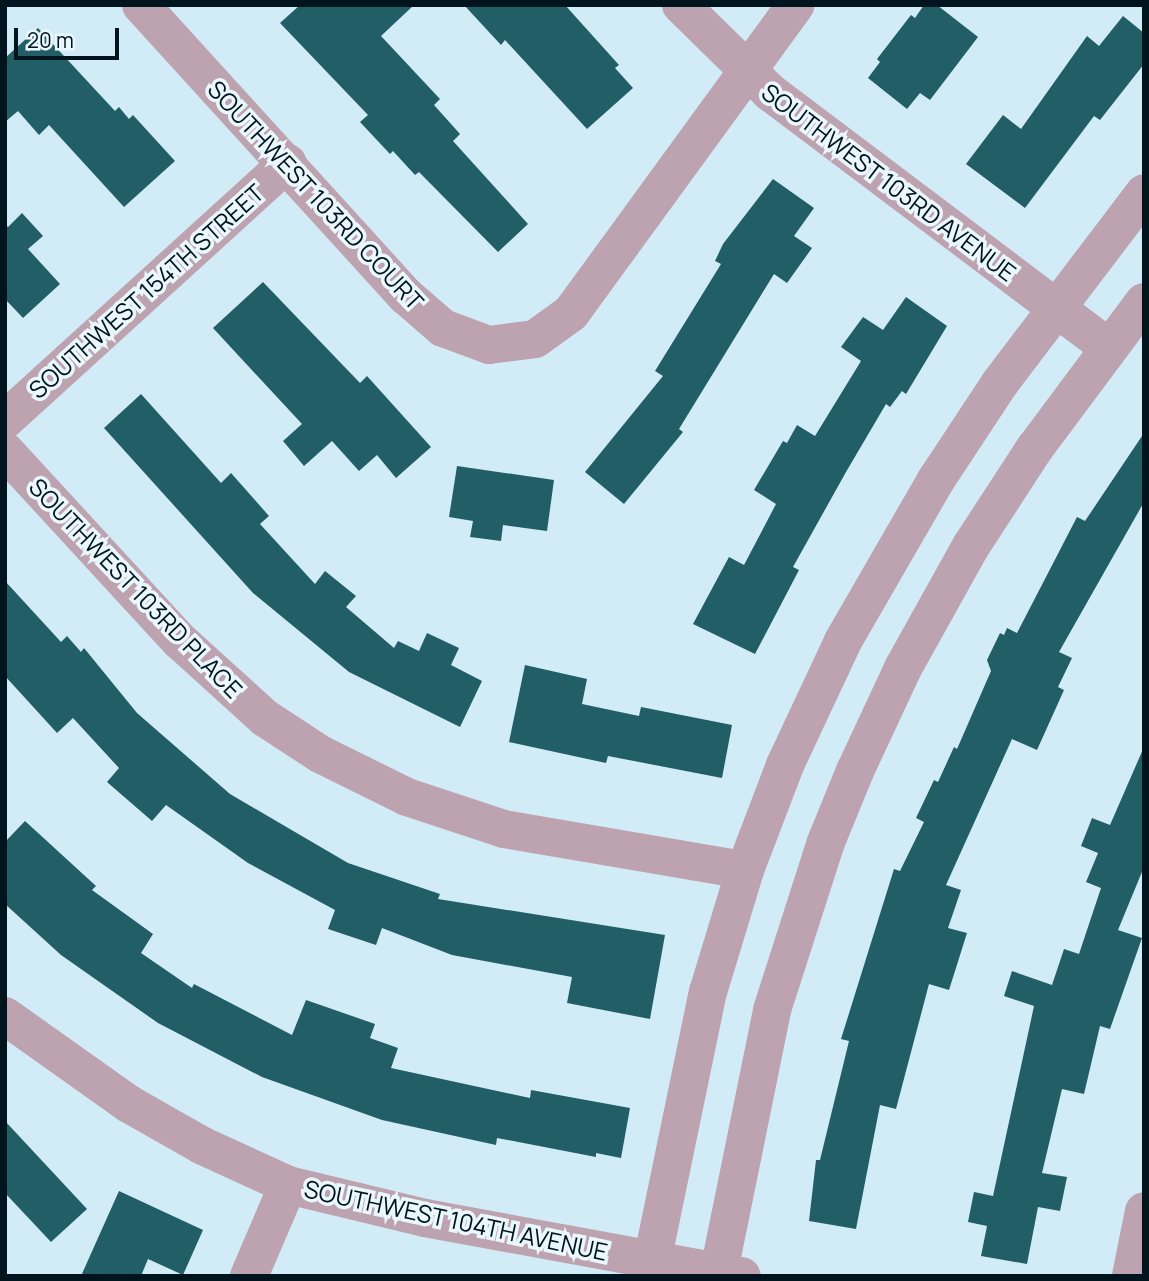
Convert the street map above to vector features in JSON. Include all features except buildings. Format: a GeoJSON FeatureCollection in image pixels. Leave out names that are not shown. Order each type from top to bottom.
{"type":"FeatureCollection","features":[{"type":"Feature","properties":{"kind":"street","name":"SOUTHWEST 103RD COURT"},"geometry":{"type":"LineString","coordinates":[[141,5],[426,315],[466,339],[514,345],[556,328],[571,313],[745,72]]}},
{"type":"Feature","properties":{"kind":"street","name":"SOUTHWEST 103RD AVENUE"},"geometry":{"type":"LineString","coordinates":[[681,5],[745,72],[1108,347]]}},
{"type":"Feature","properties":{"kind":"street"},"geometry":{"type":"LineString","coordinates":[[745,72],[796,5]]}},
{"type":"Feature","properties":{"kind":"street","name":"SOUTHWEST 154TH STREET"},"geometry":{"type":"LineString","coordinates":[[5,420],[287,163]]}},
{"type":"Feature","properties":{"kind":"street"},"geometry":{"type":"LineString","coordinates":[[651,1268],[698,1032],[745,870],[785,765],[866,599],[965,434],[1144,193]]}},
{"type":"Feature","properties":{"kind":"street"},"geometry":{"type":"LineString","coordinates":[[726,1274],[772,1010],[817,868],[855,771],[904,668],[971,546],[1108,347],[1144,302]]}},
{"type":"Feature","properties":{"kind":"street","name":"SOUTHWEST 103RD PLACE"},"geometry":{"type":"LineString","coordinates":[[5,451],[180,641],[249,705],[320,754],[407,797],[504,829],[745,870]]}},
{"type":"Feature","properties":{"kind":"street","name":"SOUTHWEST 104TH AVENUE"},"geometry":{"type":"LineString","coordinates":[[5,1016],[129,1104],[203,1146],[288,1185],[651,1268],[726,1274]]}},
{"type":"Feature","properties":{"kind":"street"},"geometry":{"type":"LineString","coordinates":[[249,1276],[288,1185]]}},
{"type":"Feature","properties":{"kind":"street"},"geometry":{"type":"LineString","coordinates":[[1130,1276],[1144,1211]]}}]}
